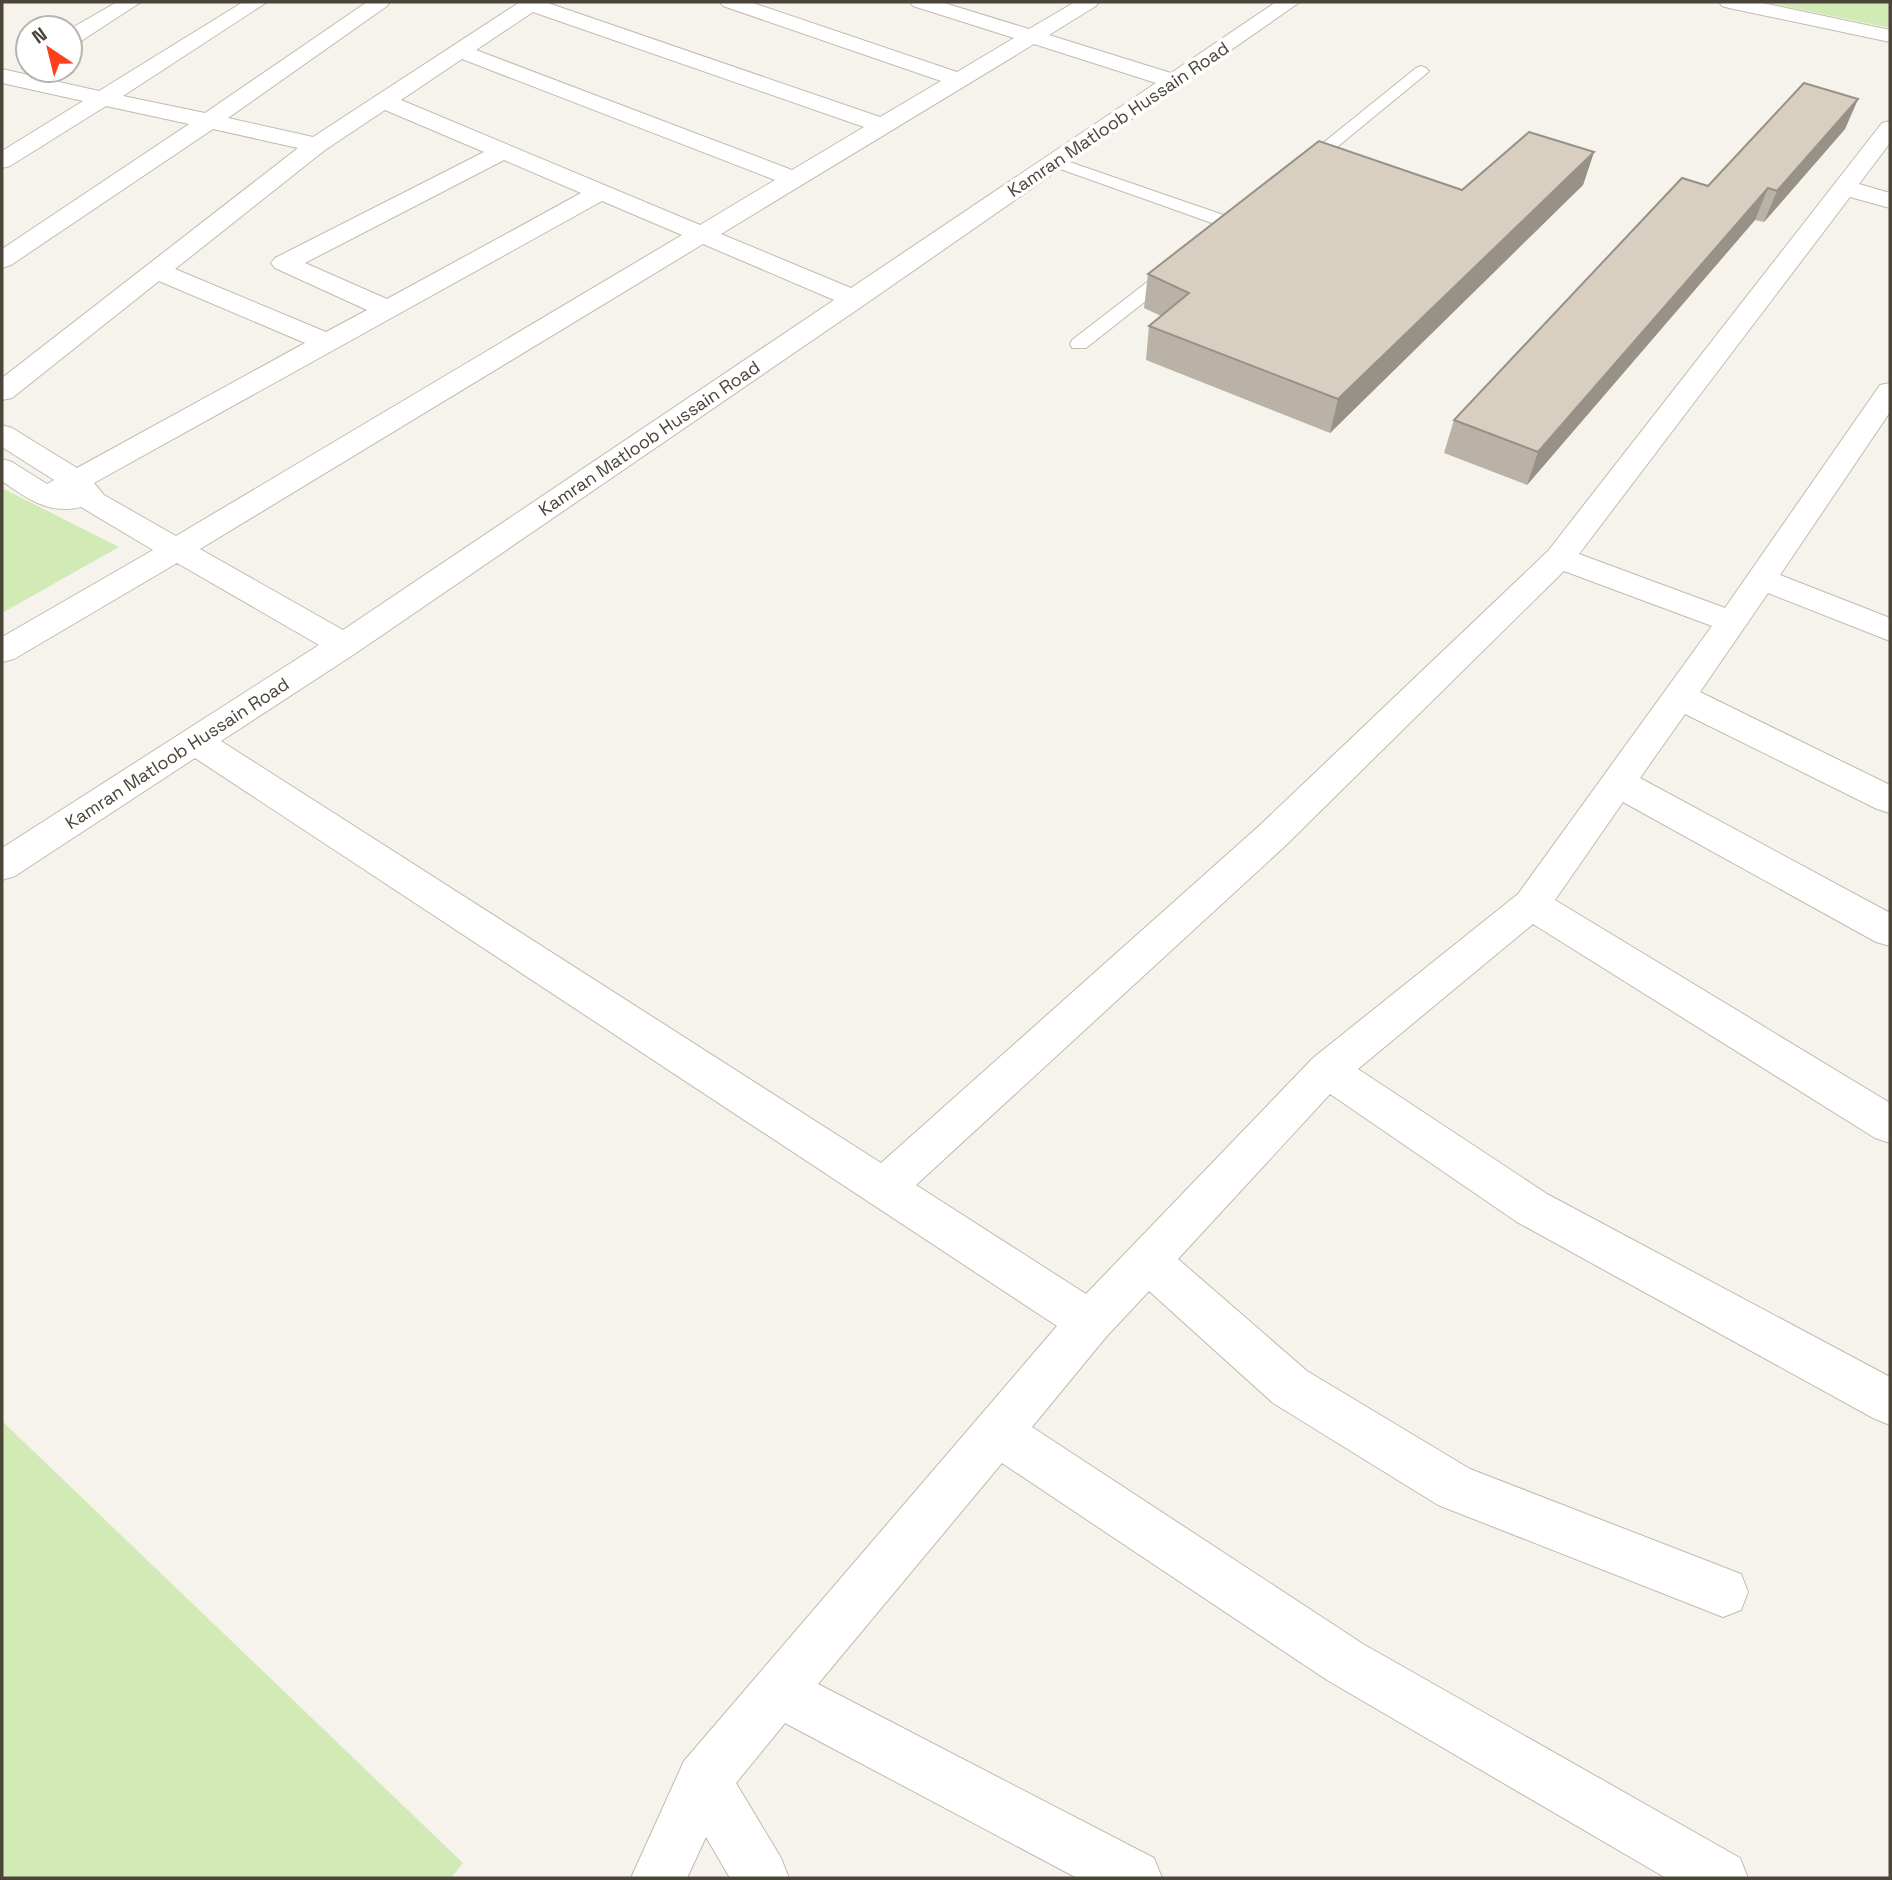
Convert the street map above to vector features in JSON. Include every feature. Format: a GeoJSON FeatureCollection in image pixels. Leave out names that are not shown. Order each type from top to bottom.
{"type":"FeatureCollection","features":[{"type":"Feature","properties":{"kind":"street"},"geometry":{"type":"LineString","coordinates":[[84,30],[131,2]]}},
{"type":"Feature","properties":{"kind":"street"},"geometry":{"type":"LineString","coordinates":[[2,161],[257,2]]}},
{"type":"Feature","properties":{"kind":"street"},"geometry":{"type":"LineString","coordinates":[[2,260],[380,2]]}},
{"type":"Feature","properties":{"kind":"street"},"geometry":{"type":"LineString","coordinates":[[730,2],[959,80]]}},
{"type":"Feature","properties":{"kind":"street"},"geometry":{"type":"LineString","coordinates":[[920,2],[1174,81]]}},
{"type":"Feature","properties":{"kind":"street"},"geometry":{"type":"LineString","coordinates":[[2,651],[176,550],[1089,2]]}},
{"type":"Feature","properties":{"kind":"street","name":"Kamran Matloob Hussain Road"},"geometry":{"type":"LineString","coordinates":[[2,866],[344,645],[1290,2]]}},
{"type":"Feature","properties":{"kind":"street"},"geometry":{"type":"LineString","coordinates":[[1729,2],[1890,36]]}},
{"type":"Feature","properties":{"kind":"street"},"geometry":{"type":"LineString","coordinates":[[2,392],[317,145],[533,3],[883,126]]}},
{"type":"Feature","properties":{"kind":"street"},"geometry":{"type":"LineString","coordinates":[[460,51],[794,179]]}},
{"type":"Feature","properties":{"kind":"street"},"geometry":{"type":"LineString","coordinates":[[3,77],[317,145]]}},
{"type":"Feature","properties":{"kind":"street"},"geometry":{"type":"LineString","coordinates":[[386,102],[855,299]]}},
{"type":"Feature","properties":{"kind":"street"},"geometry":{"type":"LineString","coordinates":[[883,1188],[1272,836],[1559,558],[1890,128]]}},
{"type":"Feature","properties":{"kind":"street"},"geometry":{"type":"LineString","coordinates":[[387,309],[284,263],[504,151]]}},
{"type":"Feature","properties":{"kind":"street"},"geometry":{"type":"LineString","coordinates":[[1844,187],[1890,201]]}},
{"type":"Feature","properties":{"kind":"street"},"geometry":{"type":"LineString","coordinates":[[2,468],[46,497],[84,491],[326,342],[601,192]]}},
{"type":"Feature","properties":{"kind":"street"},"geometry":{"type":"LineString","coordinates":[[157,271],[326,342]]}},
{"type":"Feature","properties":{"kind":"street"},"geometry":{"type":"LineString","coordinates":[[659,1878],[703,1780],[1090,1322],[1327,1070],[1531,904],[1731,622],[1890,391]]}},
{"type":"Feature","properties":{"kind":"street"},"geometry":{"type":"LineString","coordinates":[[2,434],[176,550],[344,645]]}},
{"type":"Feature","properties":{"kind":"street"},"geometry":{"type":"LineString","coordinates":[[1559,558],[1731,622]]}},
{"type":"Feature","properties":{"kind":"street"},"geometry":{"type":"LineString","coordinates":[[1761,579],[1890,631]]}},
{"type":"Feature","properties":{"kind":"street"},"geometry":{"type":"LineString","coordinates":[[1678,696],[1890,800]]}},
{"type":"Feature","properties":{"kind":"street"},"geometry":{"type":"LineString","coordinates":[[197,742],[1090,1322]]}},
{"type":"Feature","properties":{"kind":"street"},"geometry":{"type":"LineString","coordinates":[[1617,782],[1890,931]]}},
{"type":"Feature","properties":{"kind":"street"},"geometry":{"type":"LineString","coordinates":[[1531,904],[1890,1125]]}},
{"type":"Feature","properties":{"kind":"street"},"geometry":{"type":"LineString","coordinates":[[1327,1070],[1532,1208],[1890,1402]]}},
{"type":"Feature","properties":{"kind":"street"},"geometry":{"type":"LineString","coordinates":[[1148,1261],[1290,1387],[1455,1488],[1723,1592]]}},
{"type":"Feature","properties":{"kind":"street"},"geometry":{"type":"LineString","coordinates":[[998,1432],[1345,1662],[1720,1878]]}},
{"type":"Feature","properties":{"kind":"street"},"geometry":{"type":"LineString","coordinates":[[778,1691],[1134,1878]]}},
{"type":"Feature","properties":{"kind":"street"},"geometry":{"type":"LineString","coordinates":[[703,1780],[761,1878]]}},
{"type":"Feature","properties":{"kind":"lane"},"geometry":{"type":"LineString","coordinates":[[1285,182],[1421,71]]}},
{"type":"Feature","properties":{"kind":"lane"},"geometry":{"type":"LineString","coordinates":[[1055,162],[1232,224]]}},
{"type":"Feature","properties":{"kind":"lane"},"geometry":{"type":"LineString","coordinates":[[1079,344],[1189,258]]}},
{"type":"Feature","properties":{"kind":"green space"},"geometry":{"type":"Polygon","coordinates":[[[1765,2],[1890,2],[1890,28],[1765,2]]]}},
{"type":"Feature","properties":{"kind":"green space"},"geometry":{"type":"Polygon","coordinates":[[[2,488],[119,547],[2,613],[2,488]]]}},
{"type":"Feature","properties":{"kind":"green space"},"geometry":{"type":"Polygon","coordinates":[[[2,1421],[463,1863],[451,1878],[2,1878],[2,1421]]]}},
{"type":"Feature","properties":{"kind":"building"},"geometry":{"type":"Polygon","coordinates":[[[1804,83],[1858,99],[1777,191],[1768,188],[1538,452],[1454,420],[1682,178],[1708,186],[1804,83]]]}},
{"type":"Feature","properties":{"kind":"building"},"geometry":{"type":"Polygon","coordinates":[[[1529,132],[1594,152],[1338,399],[1149,326],[1189,293],[1148,274],[1319,141],[1462,190],[1529,132]]]}}]}
